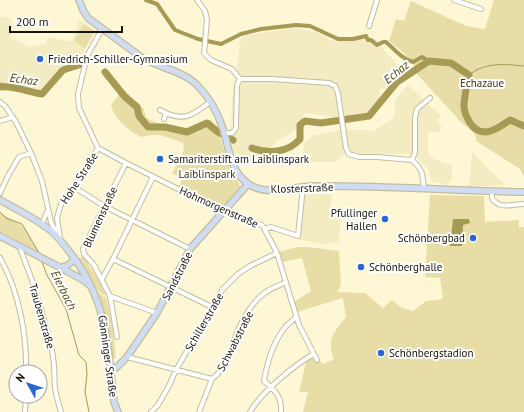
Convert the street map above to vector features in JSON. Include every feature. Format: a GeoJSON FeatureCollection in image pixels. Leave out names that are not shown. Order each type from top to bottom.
{"type":"FeatureCollection","features":[{"type":"Feature","properties":{"kind":"main road"},"geometry":{"type":"LineString","coordinates":[[79,0],[88,18],[147,61],[182,74],[193,81],[210,102],[218,116],[234,166],[239,176],[248,184]]}},
{"type":"Feature","properties":{"kind":"main road","name":"Klosterstraße"},"geometry":{"type":"LineString","coordinates":[[248,184],[257,188],[268,190],[303,187],[424,188],[524,192]]}},
{"type":"Feature","properties":{"kind":"main road","name":"Sandstraße"},"geometry":{"type":"LineString","coordinates":[[110,368],[116,368],[127,357],[157,313],[190,249],[248,184]]}},
{"type":"Feature","properties":{"kind":"main road","name":"Gönninger Straße"},"geometry":{"type":"LineString","coordinates":[[0,200],[42,224],[60,240],[75,259],[92,288],[101,310],[106,331],[114,402],[118,412]]}},
{"type":"Feature","properties":{"kind":"main road"},"geometry":{"type":"LineString","coordinates":[[0,236],[62,268],[85,281],[92,288]]}},
{"type":"Feature","properties":{"kind":"main road"},"geometry":{"type":"LineString","coordinates":[[62,268],[75,259]]}},
{"type":"Feature","properties":{"kind":"street"},"geometry":{"type":"LineString","coordinates":[[197,0],[205,11],[207,20],[204,54],[211,60],[232,69],[240,79]]}},
{"type":"Feature","properties":{"kind":"street"},"geometry":{"type":"LineString","coordinates":[[369,26],[376,0]]}},
{"type":"Feature","properties":{"kind":"street"},"geometry":{"type":"LineString","coordinates":[[454,0],[481,9]]}},
{"type":"Feature","properties":{"kind":"street","name":"Hohe Straße"},"geometry":{"type":"LineString","coordinates":[[60,240],[57,218],[61,204],[74,187],[98,148],[79,108],[78,94],[85,60],[102,29]]}},
{"type":"Feature","properties":{"kind":"street"},"geometry":{"type":"LineString","coordinates":[[240,79],[272,79],[329,83],[335,86],[338,93],[346,148],[349,154],[359,157],[412,160],[422,173],[424,188]]}},
{"type":"Feature","properties":{"kind":"street"},"geometry":{"type":"LineString","coordinates":[[224,131],[232,133],[236,128],[237,85],[240,79]]}},
{"type":"Feature","properties":{"kind":"street"},"geometry":{"type":"LineString","coordinates":[[412,160],[414,152],[415,117],[417,109],[430,98]]}},
{"type":"Feature","properties":{"kind":"street","name":"Gönninger Straße"},"geometry":{"type":"LineString","coordinates":[[0,102],[6,106],[31,153],[42,181],[51,222],[60,240]]}},
{"type":"Feature","properties":{"kind":"street"},"geometry":{"type":"LineString","coordinates":[[160,110],[173,116],[188,116],[210,102]]}},
{"type":"Feature","properties":{"kind":"street"},"geometry":{"type":"LineString","coordinates":[[164,119],[166,113]]}},
{"type":"Feature","properties":{"kind":"street"},"geometry":{"type":"LineString","coordinates":[[0,121],[13,118]]}},
{"type":"Feature","properties":{"kind":"street","name":"Hohmorgenstraße"},"geometry":{"type":"LineString","coordinates":[[98,148],[126,164],[224,211],[260,224],[265,229],[271,227],[298,236],[303,187]]}},
{"type":"Feature","properties":{"kind":"street"},"geometry":{"type":"LineString","coordinates":[[0,194],[19,157],[31,153]]}},
{"type":"Feature","properties":{"kind":"street","name":"Blumenstraße"},"geometry":{"type":"LineString","coordinates":[[117,337],[110,296],[94,265],[84,254],[83,248],[126,164]]}},
{"type":"Feature","properties":{"kind":"street"},"geometry":{"type":"LineString","coordinates":[[102,279],[133,220],[153,177]]}},
{"type":"Feature","properties":{"kind":"street"},"geometry":{"type":"LineString","coordinates":[[74,187],[104,206],[190,249]]}},
{"type":"Feature","properties":{"kind":"street"},"geometry":{"type":"LineString","coordinates":[[492,191],[492,198],[499,205],[524,204]]}},
{"type":"Feature","properties":{"kind":"street"},"geometry":{"type":"LineString","coordinates":[[42,224],[46,219],[49,210]]}},
{"type":"Feature","properties":{"kind":"street"},"geometry":{"type":"LineString","coordinates":[[265,229],[277,253],[299,325],[317,360]]}},
{"type":"Feature","properties":{"kind":"street","name":"Traubenstraße"},"geometry":{"type":"LineString","coordinates":[[19,246],[35,289],[44,320],[52,352],[55,369],[55,389],[61,412]]}},
{"type":"Feature","properties":{"kind":"street","name":"Schillerstraße"},"geometry":{"type":"LineString","coordinates":[[152,412],[169,386],[176,370],[222,290],[238,274],[250,266],[277,253]]}},
{"type":"Feature","properties":{"kind":"street"},"geometry":{"type":"LineString","coordinates":[[0,258],[11,283],[23,326],[27,354],[26,364]]}},
{"type":"Feature","properties":{"kind":"street"},"geometry":{"type":"LineString","coordinates":[[113,259],[212,307]]}},
{"type":"Feature","properties":{"kind":"street","name":"Schwabstraße"},"geometry":{"type":"LineString","coordinates":[[199,412],[212,379],[216,376],[227,359],[239,329],[249,310],[266,292],[286,282]]}},
{"type":"Feature","properties":{"kind":"street"},"geometry":{"type":"LineString","coordinates":[[110,296],[157,313]]}},
{"type":"Feature","properties":{"kind":"street"},"geometry":{"type":"LineString","coordinates":[[280,412],[281,403],[279,396],[264,381],[275,342],[283,329],[296,317]]}},
{"type":"Feature","properties":{"kind":"street"},"geometry":{"type":"LineString","coordinates":[[250,412],[255,403],[271,387],[305,359],[314,354]]}},
{"type":"Feature","properties":{"kind":"street"},"geometry":{"type":"LineString","coordinates":[[127,357],[212,379]]}},
{"type":"Feature","properties":{"kind":"shaded area","name":"Friedrich-Schiller-Gymnasium"},"geometry":{"type":"Polygon","coordinates":[[[0,16],[11,18],[12,28],[10,37],[29,47],[46,44],[47,37],[72,42],[79,20],[96,31],[82,54],[78,65],[62,70],[42,94],[28,92],[15,87],[0,87],[0,16]]]}},
{"type":"Feature","properties":{"kind":"shaded area"},"geometry":{"type":"Polygon","coordinates":[[[293,28],[317,32],[332,41],[367,38],[375,39],[403,71],[388,87],[380,89],[379,100],[367,112],[338,118],[305,113],[295,130],[275,142],[259,163],[232,152],[230,149],[232,100],[241,39],[248,35],[293,28]]]}},
{"type":"Feature","properties":{"kind":"shaded area"},"geometry":{"type":"Polygon","coordinates":[[[408,85],[441,116],[437,121],[442,127],[440,132],[428,132],[428,152],[432,158],[452,166],[452,179],[448,184],[432,182],[428,169],[419,159],[409,154],[356,154],[349,151],[335,162],[303,162],[304,144],[312,136],[345,129],[374,131],[395,117],[395,100],[408,85]]]}},
{"type":"Feature","properties":{"kind":"shaded area"},"geometry":{"type":"Polygon","coordinates":[[[472,151],[486,167],[506,185],[469,187],[472,151]]]}},
{"type":"Feature","properties":{"kind":"shaded area"},"geometry":{"type":"Polygon","coordinates":[[[304,194],[332,194],[330,217],[341,217],[339,242],[323,244],[300,240],[304,194]]]}},
{"type":"Feature","properties":{"kind":"shaded area"},"geometry":{"type":"Polygon","coordinates":[[[453,219],[469,219],[470,223],[463,225],[462,246],[450,246],[453,219]]]}},
{"type":"Feature","properties":{"kind":"green space","name":"Echazaue"},"geometry":{"type":"Polygon","coordinates":[[[494,0],[524,0],[524,177],[520,169],[476,141],[474,133],[461,122],[415,72],[418,71],[406,55],[389,41],[396,19],[404,21],[411,1],[466,26],[485,29],[494,0]]]}},
{"type":"Feature","properties":{"kind":"green space"},"geometry":{"type":"Polygon","coordinates":[[[84,24],[95,31],[85,48],[74,41],[84,24]]]}},
{"type":"Feature","properties":{"kind":"green space","name":"Laiblinspark"},"geometry":{"type":"Polygon","coordinates":[[[123,89],[144,109],[146,118],[160,124],[176,128],[186,128],[200,122],[211,120],[218,132],[229,165],[240,186],[238,194],[223,210],[178,188],[183,178],[172,174],[184,150],[183,143],[158,135],[141,137],[131,131],[118,119],[111,105],[123,89]]]}},
{"type":"Feature","properties":{"kind":"green space"},"geometry":{"type":"Polygon","coordinates":[[[430,195],[484,196],[485,222],[519,220],[519,227],[524,227],[524,412],[303,412],[308,392],[299,392],[306,362],[316,356],[323,364],[334,359],[331,346],[332,336],[346,317],[343,298],[297,312],[294,302],[311,291],[302,258],[283,262],[279,252],[297,247],[339,251],[341,285],[337,292],[365,293],[383,308],[392,300],[402,308],[413,311],[426,301],[443,299],[440,278],[425,277],[430,195]]]}},
{"type":"Feature","properties":{"kind":"green space"},"geometry":{"type":"Polygon","coordinates":[[[0,213],[20,224],[26,230],[39,252],[0,231],[0,213]]]}},
{"type":"Feature","properties":{"kind":"green space"},"geometry":{"type":"Polygon","coordinates":[[[83,256],[106,295],[103,295],[96,288],[78,259],[83,256]]]}},
{"type":"Feature","properties":{"kind":"green space"},"geometry":{"type":"Polygon","coordinates":[[[97,290],[103,297],[106,297],[113,331],[116,358],[113,358],[106,315],[97,290]]]}},
{"type":"Feature","properties":{"kind":"waterway"},"geometry":{"type":"LineString","coordinates":[[146,0],[157,4],[175,30],[198,39],[221,44],[241,34],[261,29],[296,25],[310,26],[338,39],[353,39],[366,36],[368,40],[371,40],[377,45],[386,42],[398,54],[413,62],[422,57],[429,61]]}},
{"type":"Feature","properties":{"kind":"waterway","name":"Echaz"},"geometry":{"type":"LineString","coordinates":[[252,148],[265,151],[278,151],[290,147],[300,139],[300,125],[305,121],[321,123],[369,116],[397,82],[429,61],[451,63],[469,75],[464,108],[470,123],[479,131],[490,131],[500,127],[510,120],[524,126]]}},
{"type":"Feature","properties":{"kind":"waterway","name":"Echaz"},"geometry":{"type":"LineString","coordinates":[[0,87],[15,88],[42,94],[63,70],[82,64]]}},
{"type":"Feature","properties":{"kind":"waterway"},"geometry":{"type":"LineString","coordinates":[[469,75],[488,66],[524,66]]}},
{"type":"Feature","properties":{"kind":"waterway","name":"Echaz"},"geometry":{"type":"LineString","coordinates":[[105,72],[125,97],[137,107],[139,116],[148,127],[165,127],[187,132],[207,123],[218,132],[233,140]]}},
{"type":"Feature","properties":{"kind":"waterway","name":"Echaz"},"geometry":{"type":"LineString","coordinates":[[0,83],[5,84],[8,87]]}},
{"type":"Feature","properties":{"kind":"waterway","name":"Eierbach"},"geometry":{"type":"LineString","coordinates":[[0,212],[6,218],[22,224],[39,253]]}},
{"type":"Feature","properties":{"kind":"waterway","name":"Eierbach"},"geometry":{"type":"LineString","coordinates":[[42,262],[47,275],[66,309],[79,355],[86,362],[87,374],[85,392],[89,412]]}},
{"type":"Feature","properties":{"kind":"place","name":"Friedrich-Schiller-Gymnasium"},"geometry":{"type":"Point","coordinates":[40,59]}},
{"type":"Feature","properties":{"kind":"place","name":"Samariterstift am Laiblinspark"},"geometry":{"type":"Point","coordinates":[160,159]}},
{"type":"Feature","properties":{"kind":"place","name":"Pfullinger Hallen"},"geometry":{"type":"Point","coordinates":[385,219]}},
{"type":"Feature","properties":{"kind":"place","name":"Schönbergbad"},"geometry":{"type":"Point","coordinates":[473,238]}},
{"type":"Feature","properties":{"kind":"place","name":"Schönberghalle"},"geometry":{"type":"Point","coordinates":[361,267]}},
{"type":"Feature","properties":{"kind":"place","name":"Schönbergstadion"},"geometry":{"type":"Point","coordinates":[381,353]}}]}
